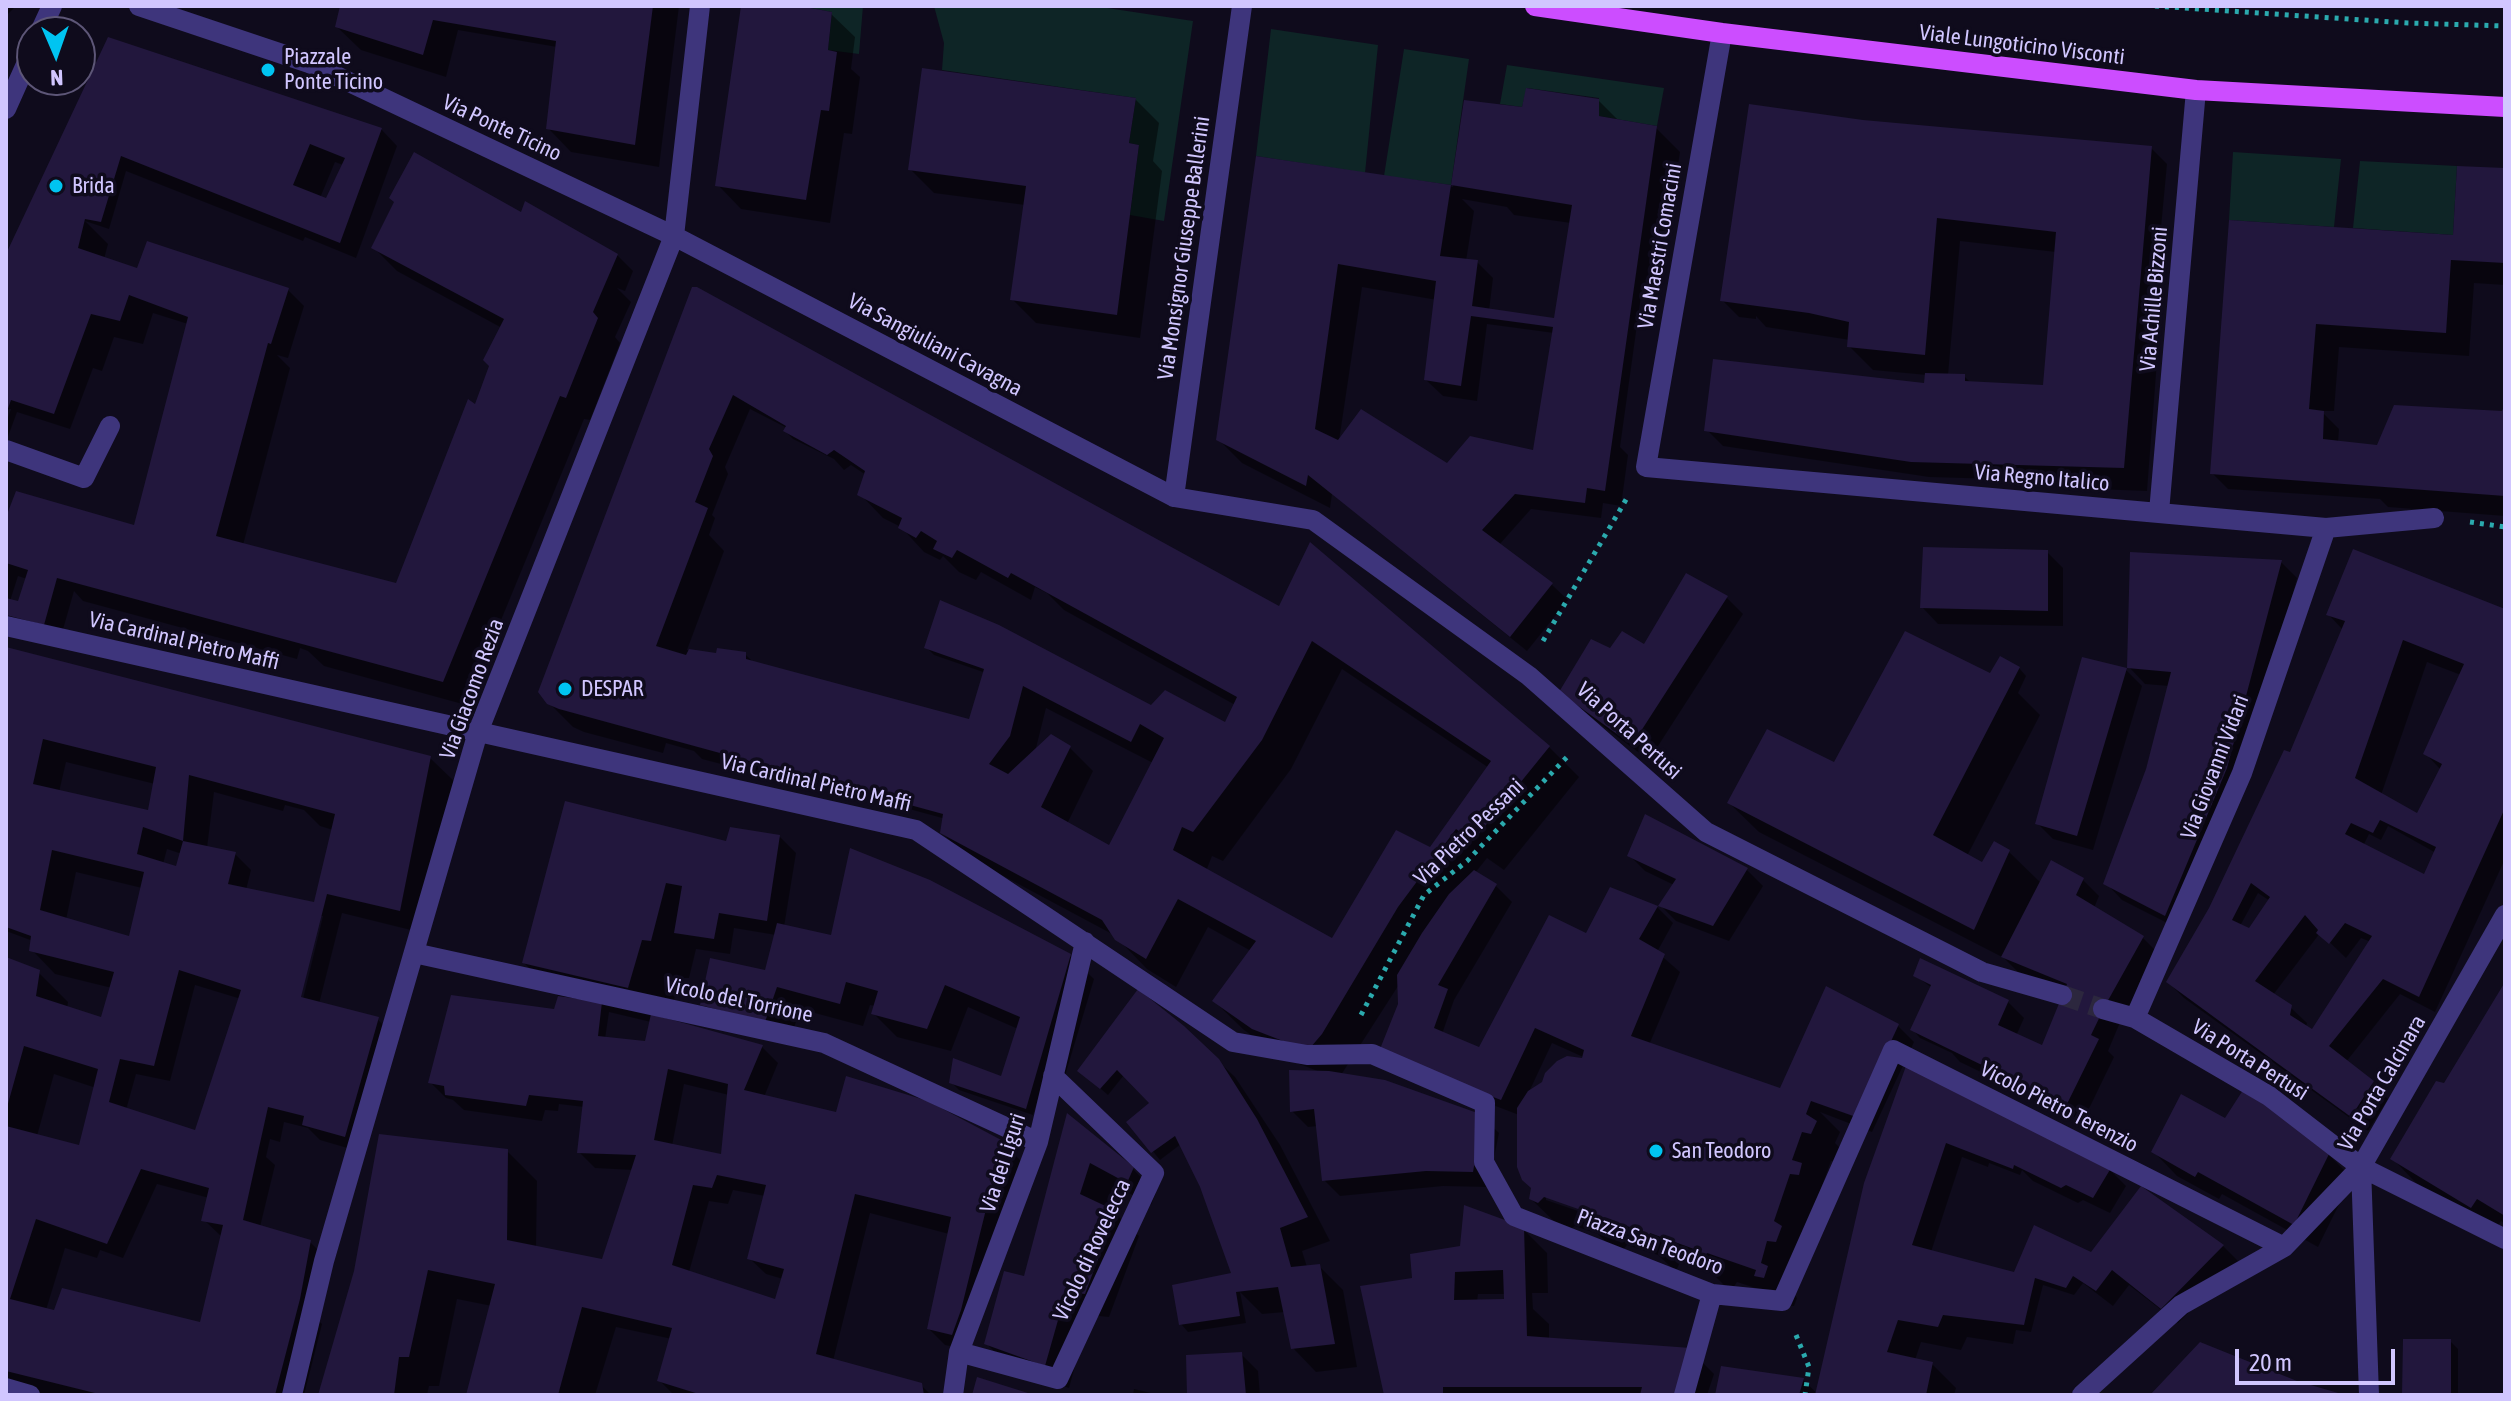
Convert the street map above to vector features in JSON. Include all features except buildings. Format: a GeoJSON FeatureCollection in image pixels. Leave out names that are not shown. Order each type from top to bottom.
{"type":"FeatureCollection","features":[{"type":"Feature","properties":{"kind":"main road","name":"Viale Lungoticino Visconti"},"geometry":{"type":"LineString","coordinates":[[1535,6],[1722,33],[2196,90],[2505,107]]}},
{"type":"Feature","properties":{"kind":"street","name":"Via Ponte Ticino"},"geometry":{"type":"LineString","coordinates":[[139,6],[309,63],[674,236]]}},
{"type":"Feature","properties":{"kind":"street","name":"Via Giacomo Rezia"},"geometry":{"type":"LineString","coordinates":[[292,1395],[324,1261],[478,732],[674,236],[700,6]]}},
{"type":"Feature","properties":{"kind":"street","name":"Via Monsignor Giuseppe Ballerini"},"geometry":{"type":"LineString","coordinates":[[1174,497],[1242,6]]}},
{"type":"Feature","properties":{"kind":"street","name":"Via Maestri Comacini"},"geometry":{"type":"LineString","coordinates":[[1646,467],[1722,33]]}},
{"type":"Feature","properties":{"kind":"street"},"geometry":{"type":"LineString","coordinates":[[6,109],[16,87]]}},
{"type":"Feature","properties":{"kind":"street","name":"Via Achille Bizzoni"},"geometry":{"type":"LineString","coordinates":[[2159,512],[2196,90]]}},
{"type":"Feature","properties":{"kind":"street","name":"Via Sangiuliani Cavagna"},"geometry":{"type":"LineString","coordinates":[[674,236],[1174,497]]}},
{"type":"Feature","properties":{"kind":"street"},"geometry":{"type":"LineString","coordinates":[[6,450],[84,478],[110,426]]}},
{"type":"Feature","properties":{"kind":"street","name":"Via Regno Italico"},"geometry":{"type":"LineString","coordinates":[[1646,467],[2326,528],[2434,518]]}},
{"type":"Feature","properties":{"kind":"street","name":"Via Porta Pertusi"},"geometry":{"type":"LineString","coordinates":[[1174,497],[1313,520],[1525,672],[1706,832],[1982,972],[2062,995]]}},
{"type":"Feature","properties":{"kind":"street","name":"Via Giovanni Vidari"},"geometry":{"type":"LineString","coordinates":[[2135,1018],[2242,773],[2326,528]]}},
{"type":"Feature","properties":{"kind":"street","name":"Via Cardinal Pietro Maffi"},"geometry":{"type":"LineString","coordinates":[[6,626],[916,830],[1233,1042],[1307,1055],[1372,1054],[1485,1103],[1484,1162],[1514,1216]]}},
{"type":"Feature","properties":{"kind":"street","name":"Via Porta Calcinara"},"geometry":{"type":"LineString","coordinates":[[2082,1395],[2181,1305],[2284,1247],[2361,1167],[2505,915]]}},
{"type":"Feature","properties":{"kind":"street","name":"Via dei Liguri"},"geometry":{"type":"LineString","coordinates":[[953,1395],[959,1352],[997,1258],[1038,1142],[1085,942]]}},
{"type":"Feature","properties":{"kind":"street","name":"Vicolo del Torrione"},"geometry":{"type":"LineString","coordinates":[[414,953],[824,1043],[1038,1142]]}},
{"type":"Feature","properties":{"kind":"street","name":"Via Porta Pertusi"},"geometry":{"type":"LineString","coordinates":[[2103,1009],[2135,1018],[2269,1096],[2361,1167],[2505,1239]]}},
{"type":"Feature","properties":{"kind":"street","name":"Vicolo Pietro Terenzio"},"geometry":{"type":"LineString","coordinates":[[1782,1301],[1893,1050],[2284,1247]]}},
{"type":"Feature","properties":{"kind":"street","name":"Vicolo di Rovelecca"},"geometry":{"type":"LineString","coordinates":[[959,1352],[1058,1379],[1154,1173],[1053,1076]]}},
{"type":"Feature","properties":{"kind":"street"},"geometry":{"type":"LineString","coordinates":[[2361,1167],[2369,1395]]}},
{"type":"Feature","properties":{"kind":"street","name":"Piazza San Teodoro"},"geometry":{"type":"LineString","coordinates":[[1514,1216],[1712,1294],[1782,1301]]}},
{"type":"Feature","properties":{"kind":"street"},"geometry":{"type":"LineString","coordinates":[[1684,1395],[1712,1294]]}},
{"type":"Feature","properties":{"kind":"street"},"geometry":{"type":"LineString","coordinates":[[6,1388],[30,1395]]}},
{"type":"Feature","properties":{"kind":"path"},"geometry":{"type":"LineString","coordinates":[[2155,6],[2408,23],[2505,26]]}},
{"type":"Feature","properties":{"kind":"path"},"geometry":{"type":"LineString","coordinates":[[1525,672],[1646,467]]}},
{"type":"Feature","properties":{"kind":"path","name":"Via Pietro Pessani"},"geometry":{"type":"LineString","coordinates":[[1341,1055],[1424,895],[1467,861],[1592,731]]}},
{"type":"Feature","properties":{"kind":"path"},"geometry":{"type":"LineString","coordinates":[[1782,1301],[1809,1367],[1805,1395]]}},
{"type":"Feature","properties":{"kind":"green space"},"geometry":{"type":"Polygon","coordinates":[[[800,6],[863,6],[859,54],[828,50],[832,12],[800,6]]]}},
{"type":"Feature","properties":{"kind":"green space"},"geometry":{"type":"Polygon","coordinates":[[[934,6],[1094,6],[1193,21],[1164,221],[1130,215],[1139,145],[1129,143],[1136,98],[942,70],[944,43],[934,6]]]}},
{"type":"Feature","properties":{"kind":"green space"},"geometry":{"type":"Polygon","coordinates":[[[1271,29],[1378,45],[1365,173],[1256,156],[1271,29]]]}},
{"type":"Feature","properties":{"kind":"green space"},"geometry":{"type":"Polygon","coordinates":[[[1404,49],[1469,59],[1451,185],[1384,176],[1404,49]]]}},
{"type":"Feature","properties":{"kind":"green space"},"geometry":{"type":"Polygon","coordinates":[[[1507,65],[1664,88],[1657,126],[1599,116],[1599,98],[1527,88],[1522,107],[1500,104],[1507,65]]]}},
{"type":"Feature","properties":{"kind":"green space"},"geometry":{"type":"Polygon","coordinates":[[[2233,152],[2341,159],[2334,227],[2229,220],[2233,152]]]}},
{"type":"Feature","properties":{"kind":"green space"},"geometry":{"type":"Polygon","coordinates":[[[2360,161],[2457,166],[2453,235],[2353,228],[2360,161]]]}},
{"type":"Feature","properties":{"kind":"tunnel"},"geometry":{"type":"LineString","coordinates":[[2062,995],[2103,1009]]}},
{"type":"Feature","properties":{"kind":"place","name":"Piazzale Ponte Ticino"},"geometry":{"type":"Point","coordinates":[268,70]}},
{"type":"Feature","properties":{"kind":"place","name":"Brida"},"geometry":{"type":"Point","coordinates":[56,186]}},
{"type":"Feature","properties":{"kind":"place","name":"DESPAR"},"geometry":{"type":"Point","coordinates":[565,689]}},
{"type":"Feature","properties":{"kind":"place","name":"San Teodoro"},"geometry":{"type":"Point","coordinates":[1656,1151]}}]}
